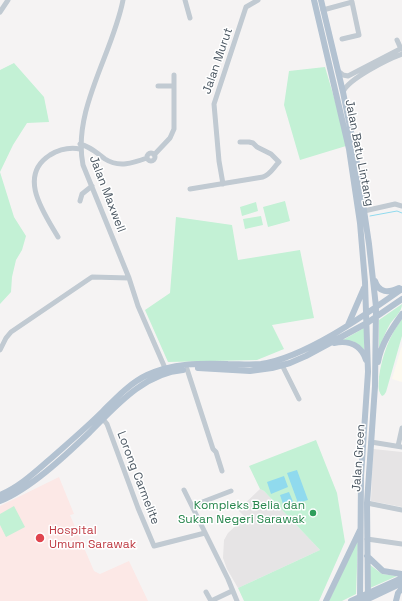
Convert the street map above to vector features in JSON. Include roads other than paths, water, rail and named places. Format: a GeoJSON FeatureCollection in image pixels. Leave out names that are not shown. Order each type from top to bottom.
{"type":"FeatureCollection","features":[{"type":"Feature","properties":{"kind":"main road","name":"Jalan Batu Lintang"},"geometry":{"type":"LineString","coordinates":[[314,0],[349,149],[360,223],[367,323]]}},
{"type":"Feature","properties":{"kind":"main road","name":"Jalan Batu Lintang"},"geometry":{"type":"LineString","coordinates":[[321,0],[343,92],[356,157],[372,272],[376,317]]}},
{"type":"Feature","properties":{"kind":"main road"},"geometry":{"type":"LineString","coordinates":[[372,272],[376,286],[379,289],[388,292],[402,288]]}},
{"type":"Feature","properties":{"kind":"main road"},"geometry":{"type":"LineString","coordinates":[[348,325],[361,296],[365,282]]}},
{"type":"Feature","properties":{"kind":"main road"},"geometry":{"type":"LineString","coordinates":[[1,493],[29,478],[124,391],[147,375],[165,368],[201,363],[263,364],[290,355],[324,339],[348,325],[402,288]]}},
{"type":"Feature","properties":{"kind":"main road"},"geometry":{"type":"LineString","coordinates":[[0,501],[34,481],[82,440],[127,395],[163,374],[187,369],[202,368],[250,371],[265,370],[282,365],[306,356],[329,344],[367,323],[402,299]]}},
{"type":"Feature","properties":{"kind":"main road"},"geometry":{"type":"LineString","coordinates":[[375,386],[379,359],[384,344],[392,328],[402,314]]}},
{"type":"Feature","properties":{"kind":"main road","name":"Jalan Green"},"geometry":{"type":"LineString","coordinates":[[367,599],[367,503],[375,386],[376,317]]}},
{"type":"Feature","properties":{"kind":"main road","name":"Jalan Green"},"geometry":{"type":"LineString","coordinates":[[367,323],[368,372],[360,528],[367,599]]}},
{"type":"Feature","properties":{"kind":"main road"},"geometry":{"type":"LineString","coordinates":[[329,344],[350,342],[355,345],[363,353],[366,359],[368,372]]}},
{"type":"Feature","properties":{"kind":"main road"},"geometry":{"type":"LineString","coordinates":[[326,601],[360,528]]}},
{"type":"Feature","properties":{"kind":"main road"},"geometry":{"type":"LineString","coordinates":[[367,556],[383,571],[402,574]]}},
{"type":"Feature","properties":{"kind":"main road"},"geometry":{"type":"LineString","coordinates":[[367,599],[402,578]]}},
{"type":"Feature","properties":{"kind":"main road"},"geometry":{"type":"LineString","coordinates":[[351,601],[367,599],[402,583]]}},
{"type":"Feature","properties":{"kind":"main road"},"geometry":{"type":"LineString","coordinates":[[396,601],[398,592],[402,588]]}},
{"type":"Feature","properties":{"kind":"street"},"geometry":{"type":"LineString","coordinates":[[0,12],[8,0]]}},
{"type":"Feature","properties":{"kind":"street","name":"Jalan Maxwell"},"geometry":{"type":"LineString","coordinates":[[123,0],[90,99],[84,120],[80,147],[83,165],[129,278],[138,306],[165,368]]}},
{"type":"Feature","properties":{"kind":"street"},"geometry":{"type":"LineString","coordinates":[[185,0],[190,18]]}},
{"type":"Feature","properties":{"kind":"street","name":"Jalan Murut"},"geometry":{"type":"LineString","coordinates":[[223,184],[219,161],[214,104],[246,7],[258,0]]}},
{"type":"Feature","properties":{"kind":"street"},"geometry":{"type":"LineString","coordinates":[[323,10],[352,2],[359,35],[342,39]]}},
{"type":"Feature","properties":{"kind":"street"},"geometry":{"type":"LineString","coordinates":[[397,40],[402,50]]}},
{"type":"Feature","properties":{"kind":"street"},"geometry":{"type":"LineString","coordinates":[[338,70],[343,75],[348,76],[402,50]]}},
{"type":"Feature","properties":{"kind":"street"},"geometry":{"type":"LineString","coordinates":[[343,92],[345,87],[350,82],[402,50]]}},
{"type":"Feature","properties":{"kind":"street"},"geometry":{"type":"LineString","coordinates":[[58,237],[42,210],[37,195],[34,180],[40,162],[55,152],[67,147],[91,147],[103,158],[113,163],[128,164],[147,158],[149,154],[152,153],[154,155],[170,138],[174,129],[174,75]]}},
{"type":"Feature","properties":{"kind":"street"},"geometry":{"type":"LineString","coordinates":[[158,86],[174,86]]}},
{"type":"Feature","properties":{"kind":"street"},"geometry":{"type":"LineString","coordinates":[[190,189],[263,177],[270,174],[279,162],[271,154],[257,147],[253,143],[240,142]]}},
{"type":"Feature","properties":{"kind":"street"},"geometry":{"type":"LineString","coordinates":[[80,202],[82,194],[92,186]]}},
{"type":"Feature","properties":{"kind":"street"},"geometry":{"type":"LineString","coordinates":[[364,211],[396,204],[402,206]]}},
{"type":"Feature","properties":{"kind":"street"},"geometry":{"type":"LineString","coordinates":[[0,350],[11,332],[92,277],[129,278]]}},
{"type":"Feature","properties":{"kind":"street"},"geometry":{"type":"LineString","coordinates":[[282,365],[299,399]]}},
{"type":"Feature","properties":{"kind":"street"},"geometry":{"type":"LineString","coordinates":[[187,369],[213,449],[216,452],[222,471]]}},
{"type":"Feature","properties":{"kind":"street","name":"Lorong Carmelite"},"geometry":{"type":"LineString","coordinates":[[104,419],[154,546],[205,534]]}},
{"type":"Feature","properties":{"kind":"street"},"geometry":{"type":"LineString","coordinates":[[371,442],[400,446],[402,428]]}},
{"type":"Feature","properties":{"kind":"street"},"geometry":{"type":"LineString","coordinates":[[184,490],[237,601]]}},
{"type":"Feature","properties":{"kind":"street"},"geometry":{"type":"LineString","coordinates":[[192,506],[231,492]]}},
{"type":"Feature","properties":{"kind":"street"},"geometry":{"type":"LineString","coordinates":[[367,503],[402,510]]}},
{"type":"Feature","properties":{"kind":"street"},"geometry":{"type":"LineString","coordinates":[[367,539],[402,544]]}},
{"type":"Feature","properties":{"kind":"street"},"geometry":{"type":"LineString","coordinates":[[206,592],[211,601],[232,591]]}},
{"type":"Feature","properties":{"kind":"water"},"geometry":{"type":"Polygon","coordinates":[[[297,470],[308,500],[298,503],[287,473],[297,470]]]}},
{"type":"Feature","properties":{"kind":"water"},"geometry":{"type":"Polygon","coordinates":[[[284,476],[288,487],[271,494],[267,482],[284,476]]]}},
{"type":"Feature","properties":{"kind":"water"},"geometry":{"type":"Polygon","coordinates":[[[289,492],[294,504],[284,507],[280,495],[289,492]]]}},
{"type":"Feature","properties":{"kind":"waterway"},"geometry":{"type":"LineString","coordinates":[[370,216],[397,211],[402,213]]}},
{"type":"Feature","properties":{"kind":"place","name":"Kompleks Belia dan Sukan Negeri Sarawak"},"geometry":{"type":"Point","coordinates":[313,513]}},
{"type":"Feature","properties":{"kind":"place","name":"Hospital Umum Sarawak"},"geometry":{"type":"Point","coordinates":[40,538]}}]}
